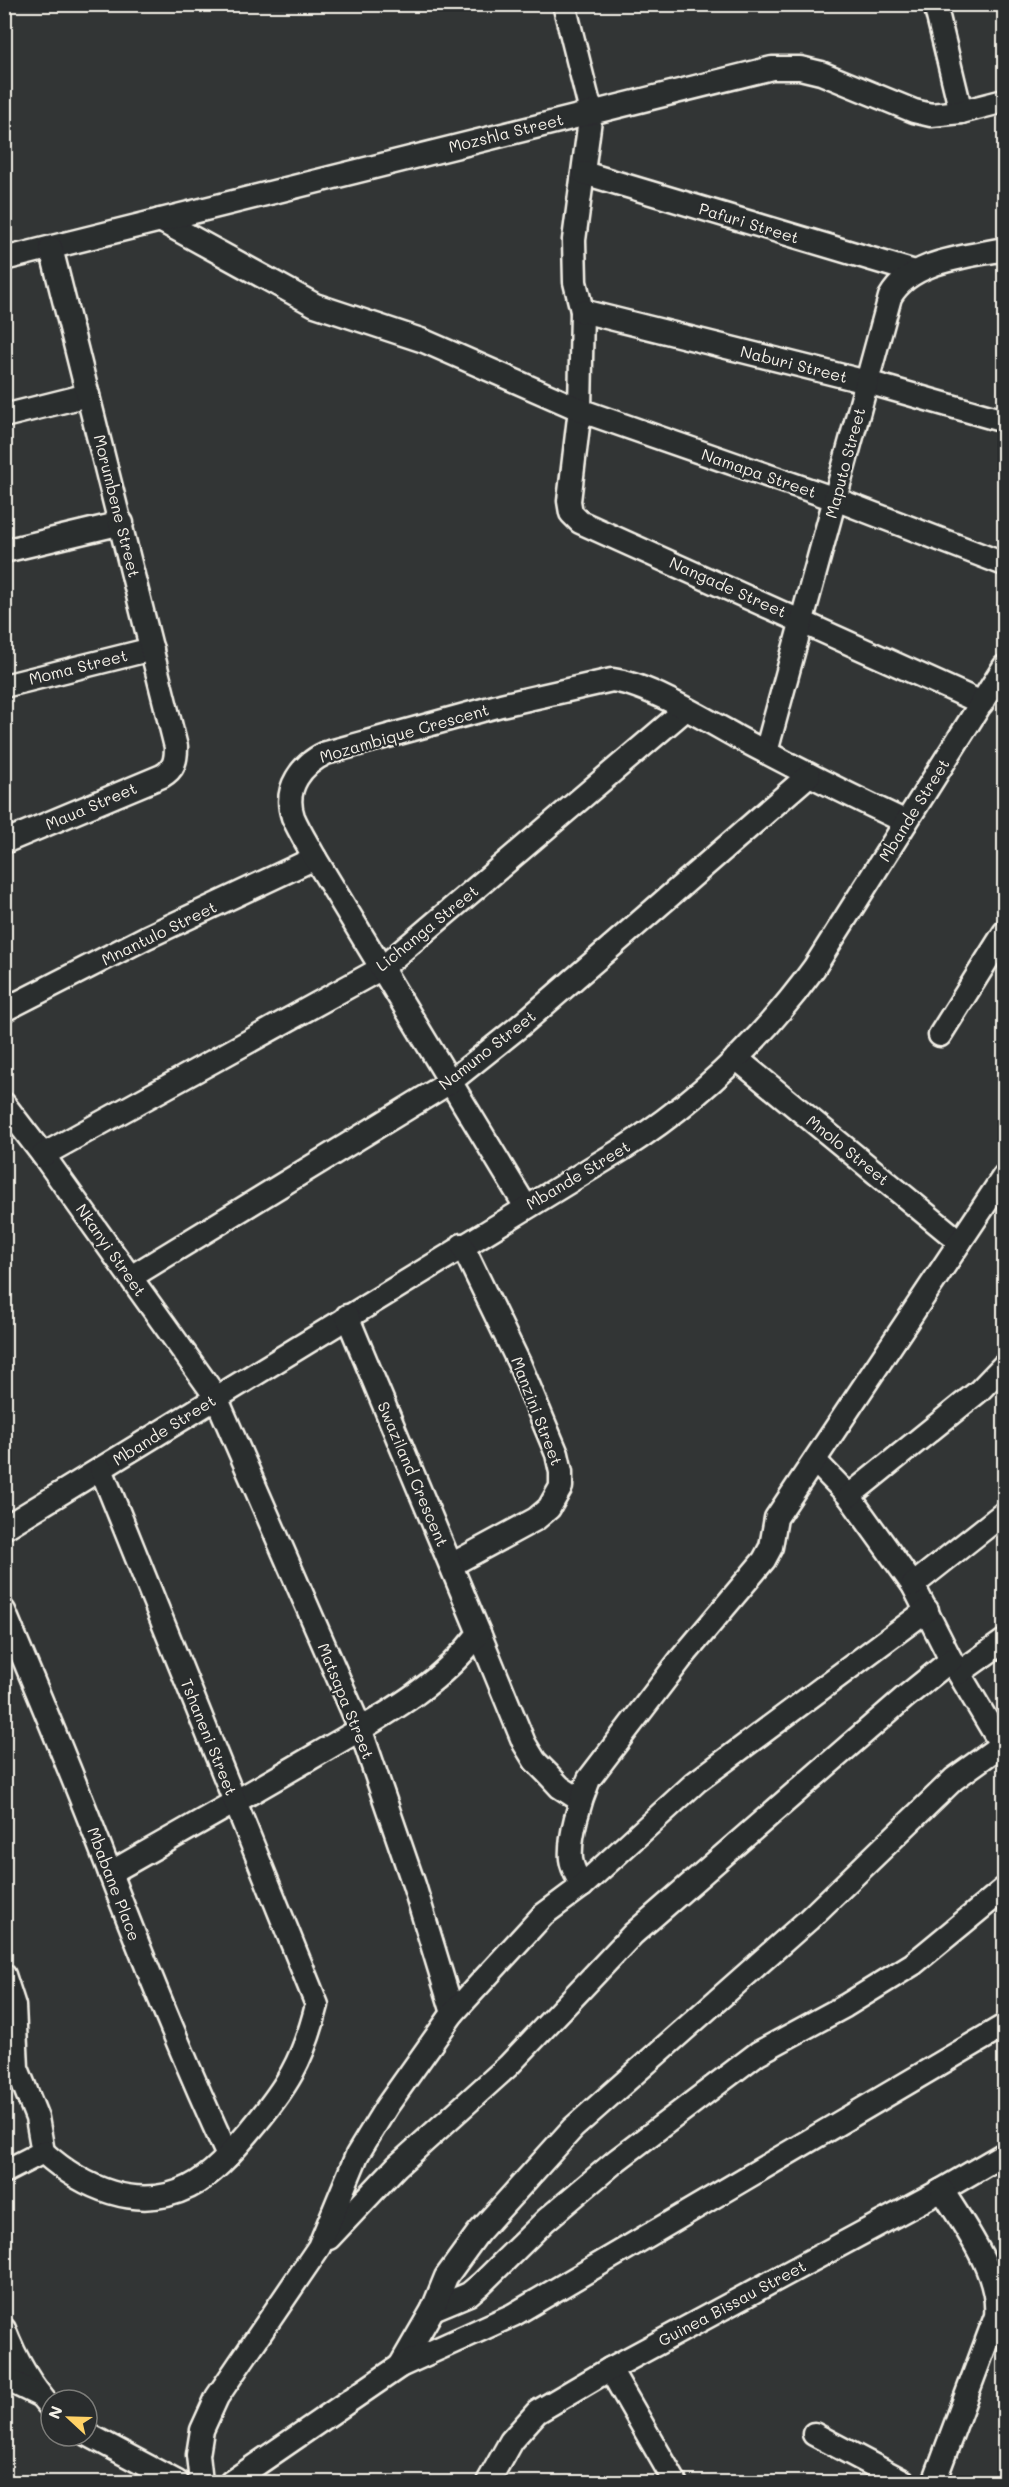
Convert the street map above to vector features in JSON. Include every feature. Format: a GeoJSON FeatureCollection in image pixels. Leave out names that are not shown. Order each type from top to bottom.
{"type":"FeatureCollection","features":[{"type":"Feature","properties":{"kind":"street"},"geometry":{"type":"LineString","coordinates":[[564,4],[591,112]]}},
{"type":"Feature","properties":{"kind":"street"},"geometry":{"type":"LineString","coordinates":[[935,4],[961,112]]}},
{"type":"Feature","properties":{"kind":"street","name":"Mozshla Street"},"geometry":{"type":"LineString","coordinates":[[4,259],[772,68],[800,68],[821,73],[914,111],[931,114],[961,112],[1005,101]]}},
{"type":"Feature","properties":{"kind":"street","name":"Nangade Street"},"geometry":{"type":"LineString","coordinates":[[591,112],[574,240],[575,282],[582,311],[580,410],[569,501],[569,509],[574,517],[982,703]]}},
{"type":"Feature","properties":{"kind":"street","name":"Pafuri Street"},"geometry":{"type":"LineString","coordinates":[[584,173],[915,272]]}},
{"type":"Feature","properties":{"kind":"street","name":"Namapa Street"},"geometry":{"type":"LineString","coordinates":[[160,220],[315,305],[424,341],[580,410],[835,500],[1005,564]]}},
{"type":"Feature","properties":{"kind":"street","name":"Morumbene Street"},"geometry":{"type":"LineString","coordinates":[[51,248],[122,524],[176,747],[174,765]]}},
{"type":"Feature","properties":{"kind":"street","name":"Maputo Street"},"geometry":{"type":"LineString","coordinates":[[766,752],[890,297],[902,281],[915,272],[947,261],[1005,249]]}},
{"type":"Feature","properties":{"kind":"street","name":"Naburi Street"},"geometry":{"type":"LineString","coordinates":[[582,311],[867,382],[1005,421]]}},
{"type":"Feature","properties":{"kind":"street"},"geometry":{"type":"LineString","coordinates":[[4,416],[88,395]]}},
{"type":"Feature","properties":{"kind":"street"},"geometry":{"type":"LineString","coordinates":[[4,551],[122,524]]}},
{"type":"Feature","properties":{"kind":"street","name":"Moma Street"},"geometry":{"type":"LineString","coordinates":[[4,686],[152,649]]}},
{"type":"Feature","properties":{"kind":"street","name":"Mbande Street"},"geometry":{"type":"LineString","coordinates":[[4,1528],[653,1129],[683,1107],[775,1019],[794,996],[1005,667]]}},
{"type":"Feature","properties":{"kind":"street","name":"Mozambique Crescent"},"geometry":{"type":"LineString","coordinates":[[526,1207],[315,858],[293,815],[291,800],[293,785],[297,776],[313,759],[326,753],[501,705],[612,680],[627,682],[686,709],[809,775],[906,822]]}},
{"type":"Feature","properties":{"kind":"street","name":"Lichanga Street"},"geometry":{"type":"LineString","coordinates":[[44,1155],[382,968],[686,709]]}},
{"type":"Feature","properties":{"kind":"street","name":"Maua Street"},"geometry":{"type":"LineString","coordinates":[[4,842],[162,776],[174,765]]}},
{"type":"Feature","properties":{"kind":"street","name":"Namuno Street"},"geometry":{"type":"LineString","coordinates":[[131,1277],[450,1082],[520,1026],[809,775]]}},
{"type":"Feature","properties":{"kind":"street","name":"Mnantulo Street"},"geometry":{"type":"LineString","coordinates":[[4,1010],[147,937],[315,858]]}},
{"type":"Feature","properties":{"kind":"street"},"geometry":{"type":"LineString","coordinates":[[940,1035],[1005,933]]}},
{"type":"Feature","properties":{"kind":"street","name":"Mnolo Street"},"geometry":{"type":"LineString","coordinates":[[736,1058],[960,1242]]}},
{"type":"Feature","properties":{"kind":"street","name":"Nkanyi Street"},"geometry":{"type":"LineString","coordinates":[[4,1104],[44,1155],[216,1397]]}},
{"type":"Feature","properties":{"kind":"street"},"geometry":{"type":"LineString","coordinates":[[582,1886],[572,1861],[580,1800],[589,1779],[680,1660],[764,1560],[771,1547],[776,1518],[816,1462],[1005,1176]]}},
{"type":"Feature","properties":{"kind":"street","name":"Manzini Street"},"geometry":{"type":"LineString","coordinates":[[451,1565],[536,1519],[549,1508],[561,1487],[561,1472],[557,1454],[519,1363],[462,1245]]}},
{"type":"Feature","properties":{"kind":"street","name":"Swaziland Crescent"},"geometry":{"type":"LineString","coordinates":[[347,1316],[524,1743],[535,1761],[560,1787],[580,1800]]}},
{"type":"Feature","properties":{"kind":"street"},"geometry":{"type":"LineString","coordinates":[[849,1496],[979,1391],[1005,1365]]}},
{"type":"Feature","properties":{"kind":"street","name":"Matsapa Street"},"geometry":{"type":"LineString","coordinates":[[216,1397],[360,1728],[414,1886],[453,2013]]}},
{"type":"Feature","properties":{"kind":"street"},"geometry":{"type":"LineString","coordinates":[[399,2366],[433,2310],[446,2277],[478,2233],[573,2128],[808,1920],[954,1779],[1003,1745],[955,1666],[913,1585],[849,1496],[816,1462]]}},
{"type":"Feature","properties":{"kind":"street","name":"Tshaneni Street"},"geometry":{"type":"LineString","coordinates":[[101,1469],[317,2005],[303,2052],[287,2084],[228,2156]]}},
{"type":"Feature","properties":{"kind":"street"},"geometry":{"type":"LineString","coordinates":[[913,1585],[1005,1513]]}},
{"type":"Feature","properties":{"kind":"street"},"geometry":{"type":"LineString","coordinates":[[320,2247],[357,2155],[387,2106],[453,2013],[543,1915],[582,1886],[696,1782],[927,1610]]}},
{"type":"Feature","properties":{"kind":"street","name":"Mbabane Place"},"geometry":{"type":"LineString","coordinates":[[4,1611],[158,1995],[228,2156]]}},
{"type":"Feature","properties":{"kind":"street"},"geometry":{"type":"LineString","coordinates":[[110,1873],[235,1803],[429,1685],[464,1653],[479,1633]]}},
{"type":"Feature","properties":{"kind":"street"},"geometry":{"type":"LineString","coordinates":[[201,2482],[198,2454],[202,2430],[217,2397],[320,2247],[397,2166],[508,2066],[633,1934],[904,1698],[955,1666],[1005,1641]]}},
{"type":"Feature","properties":{"kind":"street"},"geometry":{"type":"LineString","coordinates":[[433,2310],[469,2294],[546,2220],[617,2160],[758,2053],[845,2006],[913,1964],[1005,1889]]}},
{"type":"Feature","properties":{"kind":"street"},"geometry":{"type":"LineString","coordinates":[[4,1975],[14,2006],[17,2068],[37,2118],[43,2152],[64,2170],[81,2181],[107,2192],[142,2198],[166,2195],[189,2187],[228,2156]]}},
{"type":"Feature","properties":{"kind":"street"},"geometry":{"type":"LineString","coordinates":[[231,2482],[399,2366],[513,2315],[1005,2026]]}},
{"type":"Feature","properties":{"kind":"street"},"geometry":{"type":"LineString","coordinates":[[4,2172],[43,2152]]}},
{"type":"Feature","properties":{"kind":"street","name":"Guinea Bissau Street"},"geometry":{"type":"LineString","coordinates":[[488,2482],[511,2441],[537,2412],[610,2369],[1005,2154]]}},
{"type":"Feature","properties":{"kind":"street"},"geometry":{"type":"LineString","coordinates":[[934,2482],[996,2316],[998,2300],[993,2280],[942,2190]]}},
{"type":"Feature","properties":{"kind":"street"},"geometry":{"type":"LineString","coordinates":[[4,2329],[13,2350],[39,2391]]}},
{"type":"Feature","properties":{"kind":"street"},"geometry":{"type":"LineString","coordinates":[[610,2369],[675,2482]]}},
{"type":"Feature","properties":{"kind":"street"},"geometry":{"type":"LineString","coordinates":[[4,2378],[39,2398]]}},
{"type":"Feature","properties":{"kind":"street"},"geometry":{"type":"LineString","coordinates":[[814,2434],[905,2482]]}},
{"type":"Feature","properties":{"kind":"street"},"geometry":{"type":"LineString","coordinates":[[99,2440],[177,2482]]}}]}
